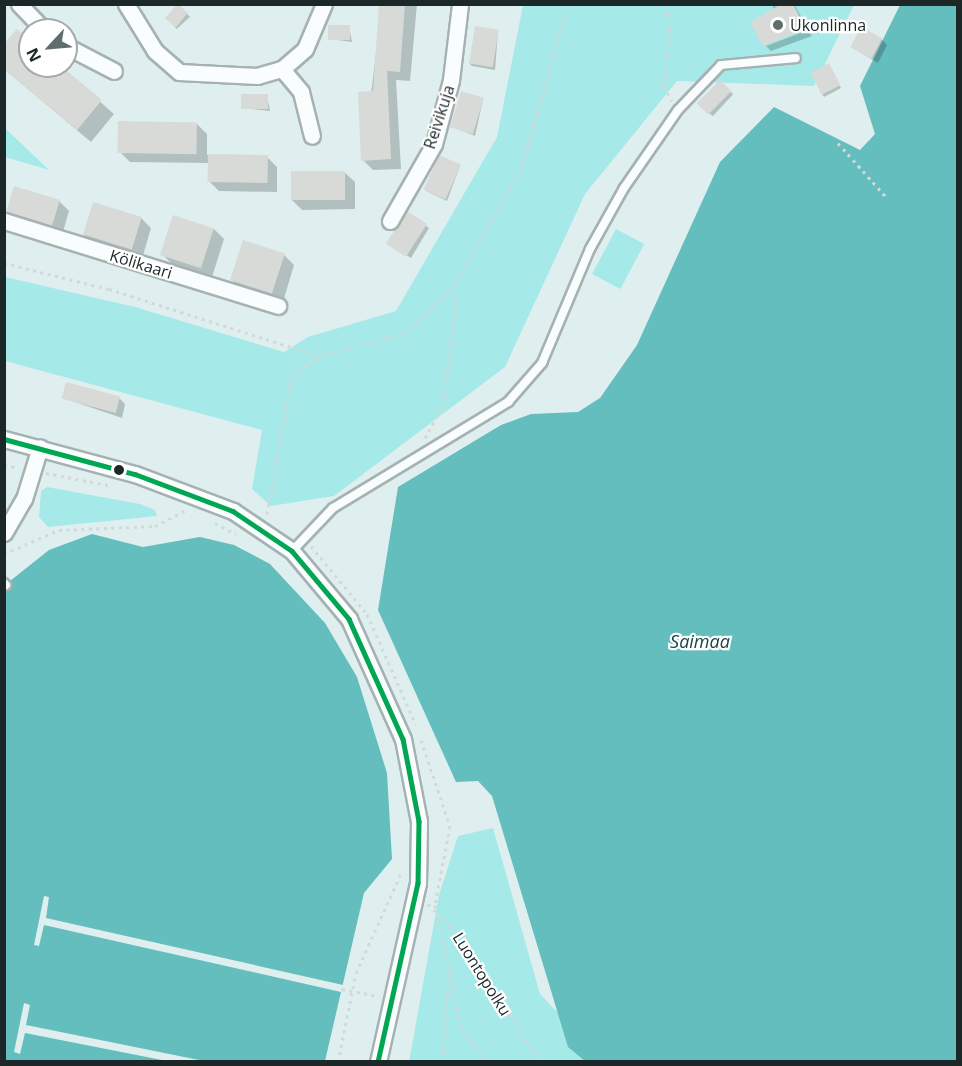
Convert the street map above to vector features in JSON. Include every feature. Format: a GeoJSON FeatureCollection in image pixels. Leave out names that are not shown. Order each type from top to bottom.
{"type":"FeatureCollection","features":[{"type":"Feature","properties":{"kind":"street"},"geometry":{"type":"LineString","coordinates":[[19,4],[32,18]]}},
{"type":"Feature","properties":{"kind":"street"},"geometry":{"type":"LineString","coordinates":[[126,4],[154,51],[179,72],[257,76],[282,69],[305,49],[324,4]]}},
{"type":"Feature","properties":{"kind":"street","name":"Reivikuja"},"geometry":{"type":"LineString","coordinates":[[390,221],[434,144],[451,80],[460,4]]}},
{"type":"Feature","properties":{"kind":"street"},"geometry":{"type":"LineString","coordinates":[[78,52],[114,71]]}},
{"type":"Feature","properties":{"kind":"street"},"geometry":{"type":"LineString","coordinates":[[282,69],[301,92],[312,136]]}},
{"type":"Feature","properties":{"kind":"street","name":"Kölikaari"},"geometry":{"type":"LineString","coordinates":[[4,221],[278,306]]}},
{"type":"Feature","properties":{"kind":"street"},"geometry":{"type":"LineString","coordinates":[[4,439],[40,447],[200,496],[258,526],[292,551],[349,619],[403,739],[419,821],[414,902],[378,1062]]}},
{"type":"Feature","properties":{"kind":"street"},"geometry":{"type":"LineString","coordinates":[[4,533],[24,499],[40,447]]}},
{"type":"Feature","properties":{"kind":"lane"},"geometry":{"type":"LineString","coordinates":[[292,551],[333,508],[508,402],[542,363],[590,249],[678,110],[721,65],[796,58]]}},
{"type":"Feature","properties":{"kind":"path"},"geometry":{"type":"LineString","coordinates":[[4,263],[109,289],[319,356],[406,333],[453,286],[520,170],[568,4]]}},
{"type":"Feature","properties":{"kind":"path"},"geometry":{"type":"LineString","coordinates":[[664,86],[670,29],[666,4]]}},
{"type":"Feature","properties":{"kind":"path"},"geometry":{"type":"LineString","coordinates":[[838,144],[887,198]]}},
{"type":"Feature","properties":{"kind":"path"},"geometry":{"type":"LineString","coordinates":[[423,455],[426,435],[443,406],[456,308],[453,286]]}},
{"type":"Feature","properties":{"kind":"path"},"geometry":{"type":"LineString","coordinates":[[4,465],[24,469]]}},
{"type":"Feature","properties":{"kind":"path"},"geometry":{"type":"LineString","coordinates":[[42,473],[114,486]]}},
{"type":"Feature","properties":{"kind":"path"},"geometry":{"type":"LineString","coordinates":[[178,507],[195,514]]}},
{"type":"Feature","properties":{"kind":"path"},"geometry":{"type":"LineString","coordinates":[[4,555],[59,530],[155,526],[187,510]]}},
{"type":"Feature","properties":{"kind":"path"},"geometry":{"type":"LineString","coordinates":[[204,518],[239,536]]}},
{"type":"Feature","properties":{"kind":"path"},"geometry":{"type":"LineString","coordinates":[[447,859],[435,905],[462,1029],[486,1062]]}},
{"type":"Feature","properties":{"kind":"path"},"geometry":{"type":"LineString","coordinates":[[338,1062],[351,991],[402,869]]}},
{"type":"Feature","properties":{"kind":"path"},"geometry":{"type":"LineString","coordinates":[[414,902],[435,905]]}},
{"type":"Feature","properties":{"kind":"path","name":"Luontopolku"},"geometry":{"type":"LineString","coordinates":[[435,905],[467,943],[539,1062]]}},
{"type":"Feature","properties":{"kind":"path"},"geometry":{"type":"LineString","coordinates":[[443,1062],[441,1027],[449,970]]}},
{"type":"Feature","properties":{"kind":"path"},"geometry":{"type":"LineString","coordinates":[[342,989],[391,998]]}},
{"type":"Feature","properties":{"kind":"shaded area"},"geometry":{"type":"Polygon","coordinates":[[[523,5],[854,5],[814,86],[677,81],[585,194],[505,367],[334,496],[271,506],[252,489],[262,430],[5,361],[5,277],[135,307],[284,352],[308,337],[396,311],[497,137],[523,5]]]}},
{"type":"Feature","properties":{"kind":"shaded area"},"geometry":{"type":"Polygon","coordinates":[[[5,128],[49,170],[5,157],[5,128]]]}},
{"type":"Feature","properties":{"kind":"shaded area"},"geometry":{"type":"Polygon","coordinates":[[[616,229],[644,244],[620,289],[592,274],[616,229]]]}},
{"type":"Feature","properties":{"kind":"shaded area"},"geometry":{"type":"Polygon","coordinates":[[[47,487],[140,504],[155,510],[157,516],[48,527],[39,517],[41,491],[47,487]]]}},
{"type":"Feature","properties":{"kind":"shaded area"},"geometry":{"type":"Polygon","coordinates":[[[493,828],[540,994],[604,1061],[409,1062],[439,895],[458,836],[493,828]]]}},
{"type":"Feature","properties":{"kind":"water","name":"Saimaa"},"geometry":{"type":"Polygon","coordinates":[[[900,5],[957,5],[957,1061],[585,1061],[568,1047],[492,796],[478,781],[456,782],[378,610],[398,487],[501,425],[531,414],[578,412],[600,398],[637,345],[720,162],[774,107],[860,150],[875,134],[860,86],[900,5]]]}},
{"type":"Feature","properties":{"kind":"water"},"geometry":{"type":"Polygon","coordinates":[[[92,534],[143,547],[200,537],[234,545],[270,564],[325,623],[357,677],[387,773],[392,859],[364,893],[325,1061],[5,1062],[5,585],[49,550],[92,534]]]}},
{"type":"Feature","properties":{"kind":"pier"},"geometry":{"type":"Polygon","coordinates":[[[44,896],[49,897],[46,918],[343,985],[341,992],[44,925],[39,946],[34,945],[44,896]]]}},
{"type":"Feature","properties":{"kind":"pier"},"geometry":{"type":"Polygon","coordinates":[[[24,1003],[30,1005],[26,1025],[204,1061],[167,1061],[25,1033],[20,1054],[14,1052],[24,1003]]]}},
{"type":"Feature","properties":{"kind":"building"},"geometry":{"type":"Polygon","coordinates":[[[177,4],[188,13],[176,28],[165,19],[177,4]]]}},
{"type":"Feature","properties":{"kind":"building"},"geometry":{"type":"Polygon","coordinates":[[[379,4],[405,4],[400,72],[387,71],[391,159],[361,161],[358,92],[373,91],[379,4]]]}},
{"type":"Feature","properties":{"kind":"building","name":"Ukonlinna"},"geometry":{"type":"Polygon","coordinates":[[[781,4],[793,4],[806,29],[763,46],[750,22],[781,4]]]}},
{"type":"Feature","properties":{"kind":"building"},"geometry":{"type":"Polygon","coordinates":[[[328,25],[350,25],[350,40],[328,40],[328,25]]]}},
{"type":"Feature","properties":{"kind":"building"},"geometry":{"type":"Polygon","coordinates":[[[475,26],[499,30],[493,67],[469,64],[475,26]]]}},
{"type":"Feature","properties":{"kind":"building"},"geometry":{"type":"Polygon","coordinates":[[[861,27],[882,38],[871,59],[850,47],[861,27]]]}},
{"type":"Feature","properties":{"kind":"building"},"geometry":{"type":"Polygon","coordinates":[[[18,30],[18,78],[75,78],[102,100],[77,130],[4,69],[4,44],[18,30]]]}},
{"type":"Feature","properties":{"kind":"building"},"geometry":{"type":"Polygon","coordinates":[[[829,63],[840,85],[822,95],[810,73],[829,63]]]}},
{"type":"Feature","properties":{"kind":"building"},"geometry":{"type":"Polygon","coordinates":[[[720,80],[731,91],[708,115],[697,103],[720,80]]]}},
{"type":"Feature","properties":{"kind":"building"},"geometry":{"type":"Polygon","coordinates":[[[461,91],[484,98],[473,134],[450,127],[461,91]]]}},
{"type":"Feature","properties":{"kind":"building"},"geometry":{"type":"Polygon","coordinates":[[[241,94],[268,94],[268,109],[241,109],[241,94]]]}},
{"type":"Feature","properties":{"kind":"building"},"geometry":{"type":"Polygon","coordinates":[[[118,121],[197,122],[196,154],[117,153],[118,121]]]}},
{"type":"Feature","properties":{"kind":"building"},"geometry":{"type":"Polygon","coordinates":[[[208,154],[268,155],[268,183],[208,182],[208,154]]]}},
{"type":"Feature","properties":{"kind":"building"},"geometry":{"type":"Polygon","coordinates":[[[439,155],[461,165],[445,199],[424,190],[439,155]]]}},
{"type":"Feature","properties":{"kind":"building"},"geometry":{"type":"Polygon","coordinates":[[[291,171],[345,171],[345,200],[291,200],[291,171]]]}},
{"type":"Feature","properties":{"kind":"building"},"geometry":{"type":"Polygon","coordinates":[[[14,186],[60,200],[52,226],[6,212],[14,186]]]}},
{"type":"Feature","properties":{"kind":"building"},"geometry":{"type":"Polygon","coordinates":[[[93,202],[142,217],[132,249],[83,235],[93,202]]]}},
{"type":"Feature","properties":{"kind":"building"},"geometry":{"type":"Polygon","coordinates":[[[407,211],[427,224],[406,257],[386,244],[407,211]]]}},
{"type":"Feature","properties":{"kind":"building"},"geometry":{"type":"Polygon","coordinates":[[[173,215],[214,228],[201,268],[160,255],[173,215]]]}},
{"type":"Feature","properties":{"kind":"building"},"geometry":{"type":"Polygon","coordinates":[[[243,240],[285,254],[272,294],[230,280],[243,240]]]}},
{"type":"Feature","properties":{"kind":"building"},"geometry":{"type":"Polygon","coordinates":[[[66,382],[120,396],[116,413],[62,398],[66,382]]]}},
{"type":"Feature","properties":{"kind":"transit line"},"geometry":{"type":"LineString","coordinates":[[4,439],[135,474],[233,511],[292,551],[349,619],[403,739],[419,821],[418,883],[378,1062]]}},
{"type":"Feature","properties":{"kind":"place","name":"Ukonlinna"},"geometry":{"type":"Point","coordinates":[778,25]}}]}
